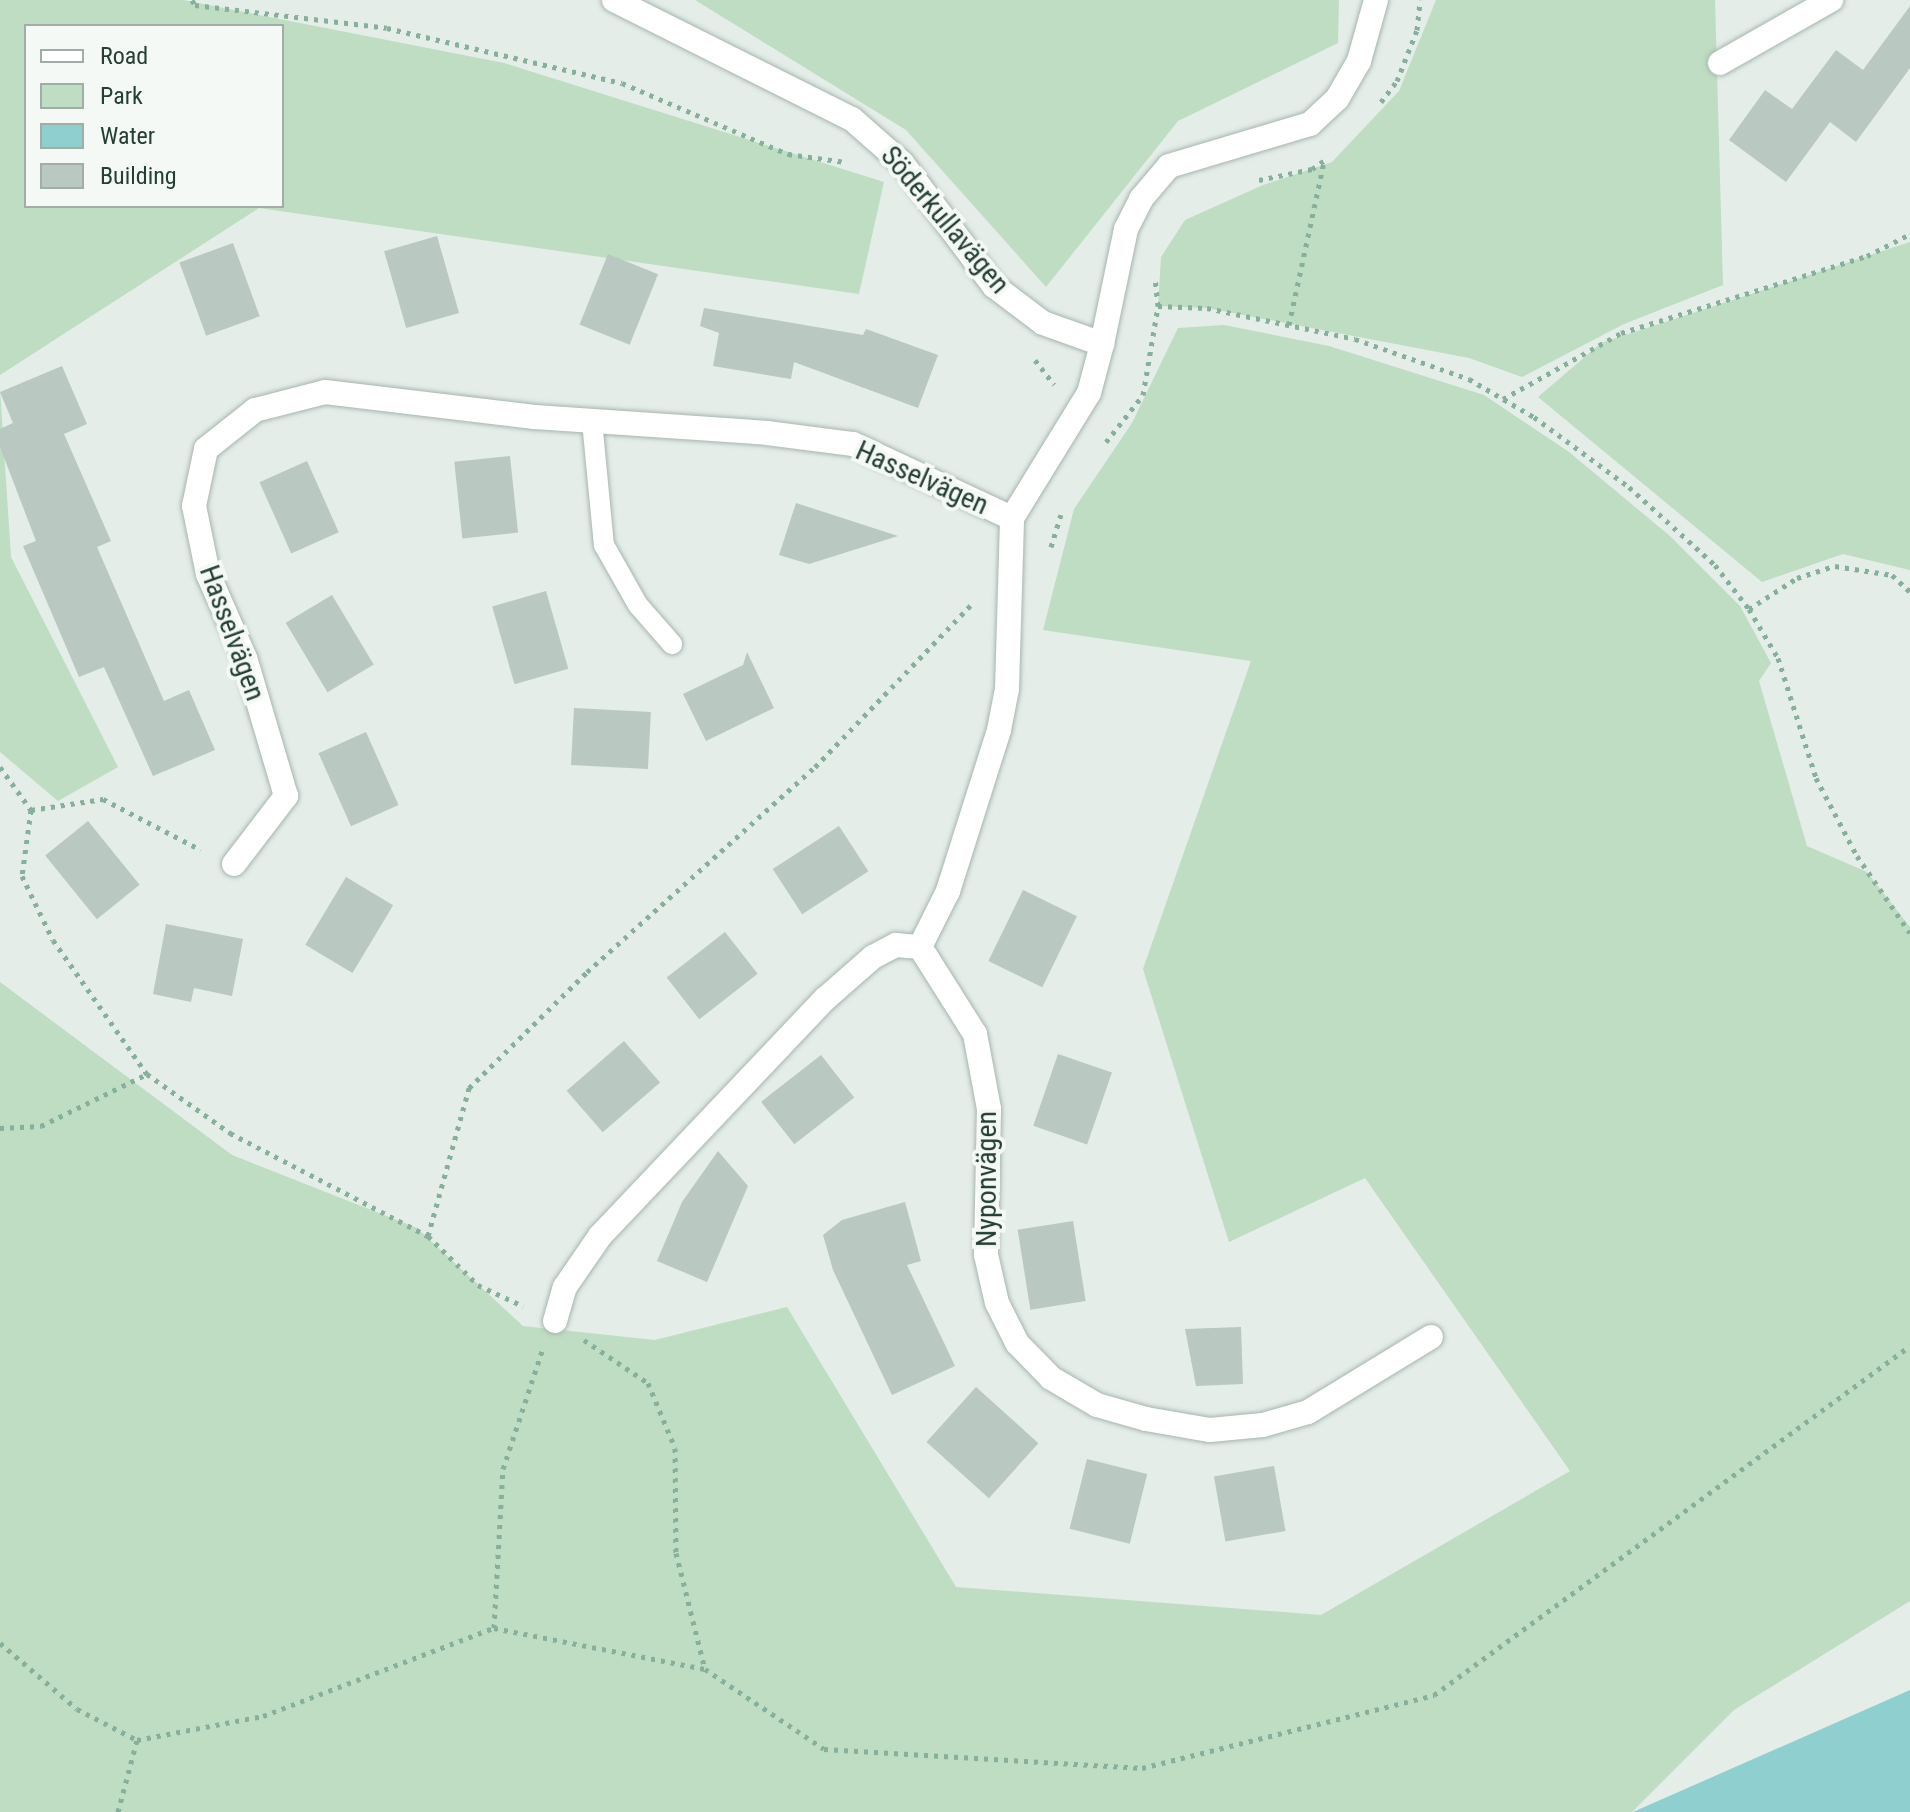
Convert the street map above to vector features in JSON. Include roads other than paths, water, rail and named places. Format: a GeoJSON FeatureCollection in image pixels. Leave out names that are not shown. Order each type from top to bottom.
{"type":"FeatureCollection","features":[{"type":"Feature","properties":{"kind":"street","name":"Söderkullavägen"},"geometry":{"type":"LineString","coordinates":[[614,0],[852,119],[902,163],[994,286],[1043,323],[1102,344]]}},
{"type":"Feature","properties":{"kind":"street"},"geometry":{"type":"LineString","coordinates":[[555,1321],[565,1287],[600,1236],[825,999],[873,957],[896,945],[920,947],[948,891],[999,730],[1007,689],[1012,604],[1012,518],[1089,393],[1126,229],[1141,199],[1169,166],[1310,124],[1337,99],[1359,61],[1376,0]]}},
{"type":"Feature","properties":{"kind":"street"},"geometry":{"type":"LineString","coordinates":[[1720,63],[1831,0]]}},
{"type":"Feature","properties":{"kind":"street","name":"Hasselvägen"},"geometry":{"type":"LineString","coordinates":[[234,864],[286,796],[245,658],[208,574],[194,506],[206,449],[255,410],[325,392],[592,421],[853,444],[1012,518]]}},
{"type":"Feature","properties":{"kind":"street","name":"Nyponvägen"},"geometry":{"type":"LineString","coordinates":[[920,947],[975,1034],[983,1070],[989,1109],[986,1255],[997,1303],[1017,1343],[1051,1378],[1097,1405],[1146,1419],[1210,1430],[1263,1425],[1308,1412],[1431,1337]]}},
{"type":"Feature","properties":{"kind":"lane"},"geometry":{"type":"LineString","coordinates":[[592,421],[604,545],[638,605],[672,644]]}},
{"type":"Feature","properties":{"kind":"water"},"geometry":{"type":"Polygon","coordinates":[[[1910,1690],[1910,1812],[1633,1812],[1910,1690]]]}}]}
